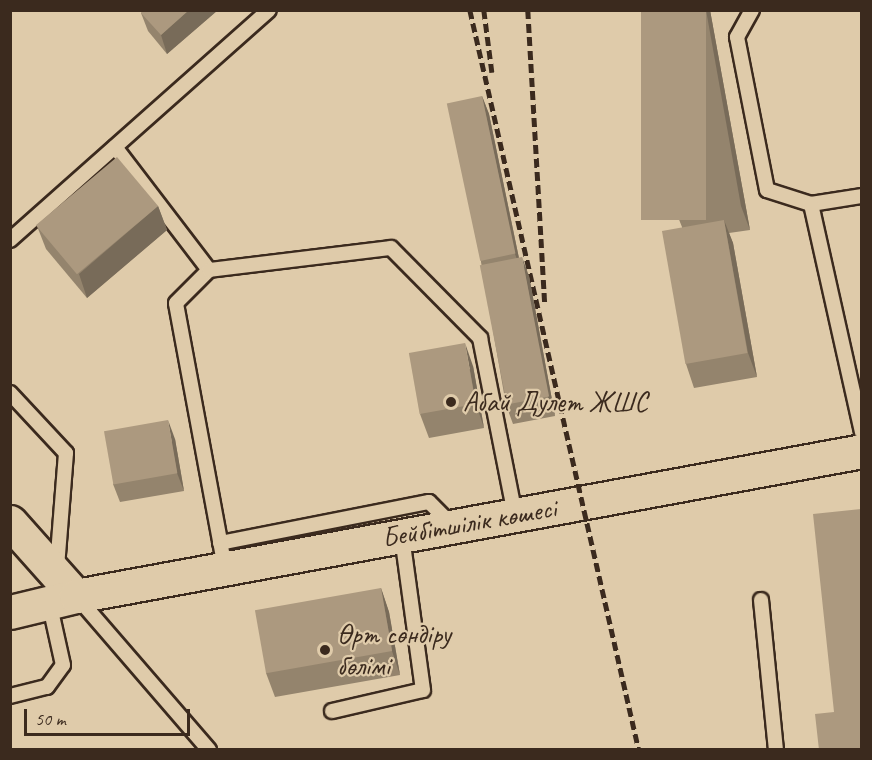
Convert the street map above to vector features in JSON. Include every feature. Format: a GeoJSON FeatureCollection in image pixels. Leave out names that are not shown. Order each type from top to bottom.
{"type":"FeatureCollection","features":[{"type":"Feature","properties":{"kind":"street","name":"Бейбітшілік көшесі"},"geometry":{"type":"LineString","coordinates":[[10,612],[60,590],[223,556],[402,536],[861,451]]}},
{"type":"Feature","properties":{"kind":"street"},"geometry":{"type":"LineString","coordinates":[[10,522],[60,590]]}},
{"type":"Feature","properties":{"kind":"lane"},"geometry":{"type":"LineString","coordinates":[[10,240],[269,10]]}},
{"type":"Feature","properties":{"kind":"lane"},"geometry":{"type":"LineString","coordinates":[[752,10],[736,37],[767,190],[811,204],[861,196]]}},
{"type":"Feature","properties":{"kind":"lane"},"geometry":{"type":"LineString","coordinates":[[115,147],[209,270]]}},
{"type":"Feature","properties":{"kind":"lane"},"geometry":{"type":"LineString","coordinates":[[811,204],[861,432]]}},
{"type":"Feature","properties":{"kind":"lane"},"geometry":{"type":"LineString","coordinates":[[454,526],[429,502],[223,556],[177,303],[209,270],[391,248],[480,338],[514,515]]}},
{"type":"Feature","properties":{"kind":"lane"},"geometry":{"type":"LineString","coordinates":[[10,393],[66,453],[60,590],[63,665],[47,687],[10,696]]}},
{"type":"Feature","properties":{"kind":"lane"},"geometry":{"type":"LineString","coordinates":[[332,711],[423,690],[402,536]]}},
{"type":"Feature","properties":{"kind":"lane"},"geometry":{"type":"LineString","coordinates":[[60,590],[209,750]]}},
{"type":"Feature","properties":{"kind":"lane"},"geometry":{"type":"LineString","coordinates":[[761,600],[776,750]]}},
{"type":"Feature","properties":{"kind":"building"},"geometry":{"type":"Polygon","coordinates":[[[144,10],[189,10],[161,35],[141,13],[144,10]]]}},
{"type":"Feature","properties":{"kind":"building"},"geometry":{"type":"Polygon","coordinates":[[[641,10],[706,10],[706,220],[641,220],[641,10]]]}},
{"type":"Feature","properties":{"kind":"building"},"geometry":{"type":"Polygon","coordinates":[[[482,96],[515,253],[480,261],[447,103],[482,96]]]}},
{"type":"Feature","properties":{"kind":"building"},"geometry":{"type":"Polygon","coordinates":[[[117,157],[158,206],[77,274],[36,225],[117,157]]]}},
{"type":"Feature","properties":{"kind":"building"},"geometry":{"type":"Polygon","coordinates":[[[724,220],[747,353],[685,364],[662,231],[724,220]]]}},
{"type":"Feature","properties":{"kind":"building"},"geometry":{"type":"Polygon","coordinates":[[[522,257],[549,396],[507,405],[480,265],[522,257]]]}},
{"type":"Feature","properties":{"kind":"building"},"geometry":{"type":"Polygon","coordinates":[[[465,343],[476,404],[420,414],[409,353],[465,343]]]}},
{"type":"Feature","properties":{"kind":"building"},"geometry":{"type":"Polygon","coordinates":[[[168,420],[177,473],[113,484],[104,431],[168,420]]]}},
{"type":"Feature","properties":{"kind":"building"},"geometry":{"type":"Polygon","coordinates":[[[861,509],[861,750],[819,750],[815,714],[834,712],[813,514],[861,509]]]}},
{"type":"Feature","properties":{"kind":"building"},"geometry":{"type":"Polygon","coordinates":[[[381,588],[392,651],[266,673],[255,610],[381,588]]]}},
{"type":"Feature","properties":{"kind":"railway"},"geometry":{"type":"LineString","coordinates":[[470,10],[639,750]]}},
{"type":"Feature","properties":{"kind":"railway"},"geometry":{"type":"LineString","coordinates":[[484,10],[492,72]]}},
{"type":"Feature","properties":{"kind":"railway"},"geometry":{"type":"LineString","coordinates":[[528,10],[545,307]]}},
{"type":"Feature","properties":{"kind":"place","name":"Абай Дулет ЖШС"},"geometry":{"type":"Point","coordinates":[451,402]}},
{"type":"Feature","properties":{"kind":"place","name":"Өрт сөндіру бөлімі"},"geometry":{"type":"Point","coordinates":[325,650]}}]}
